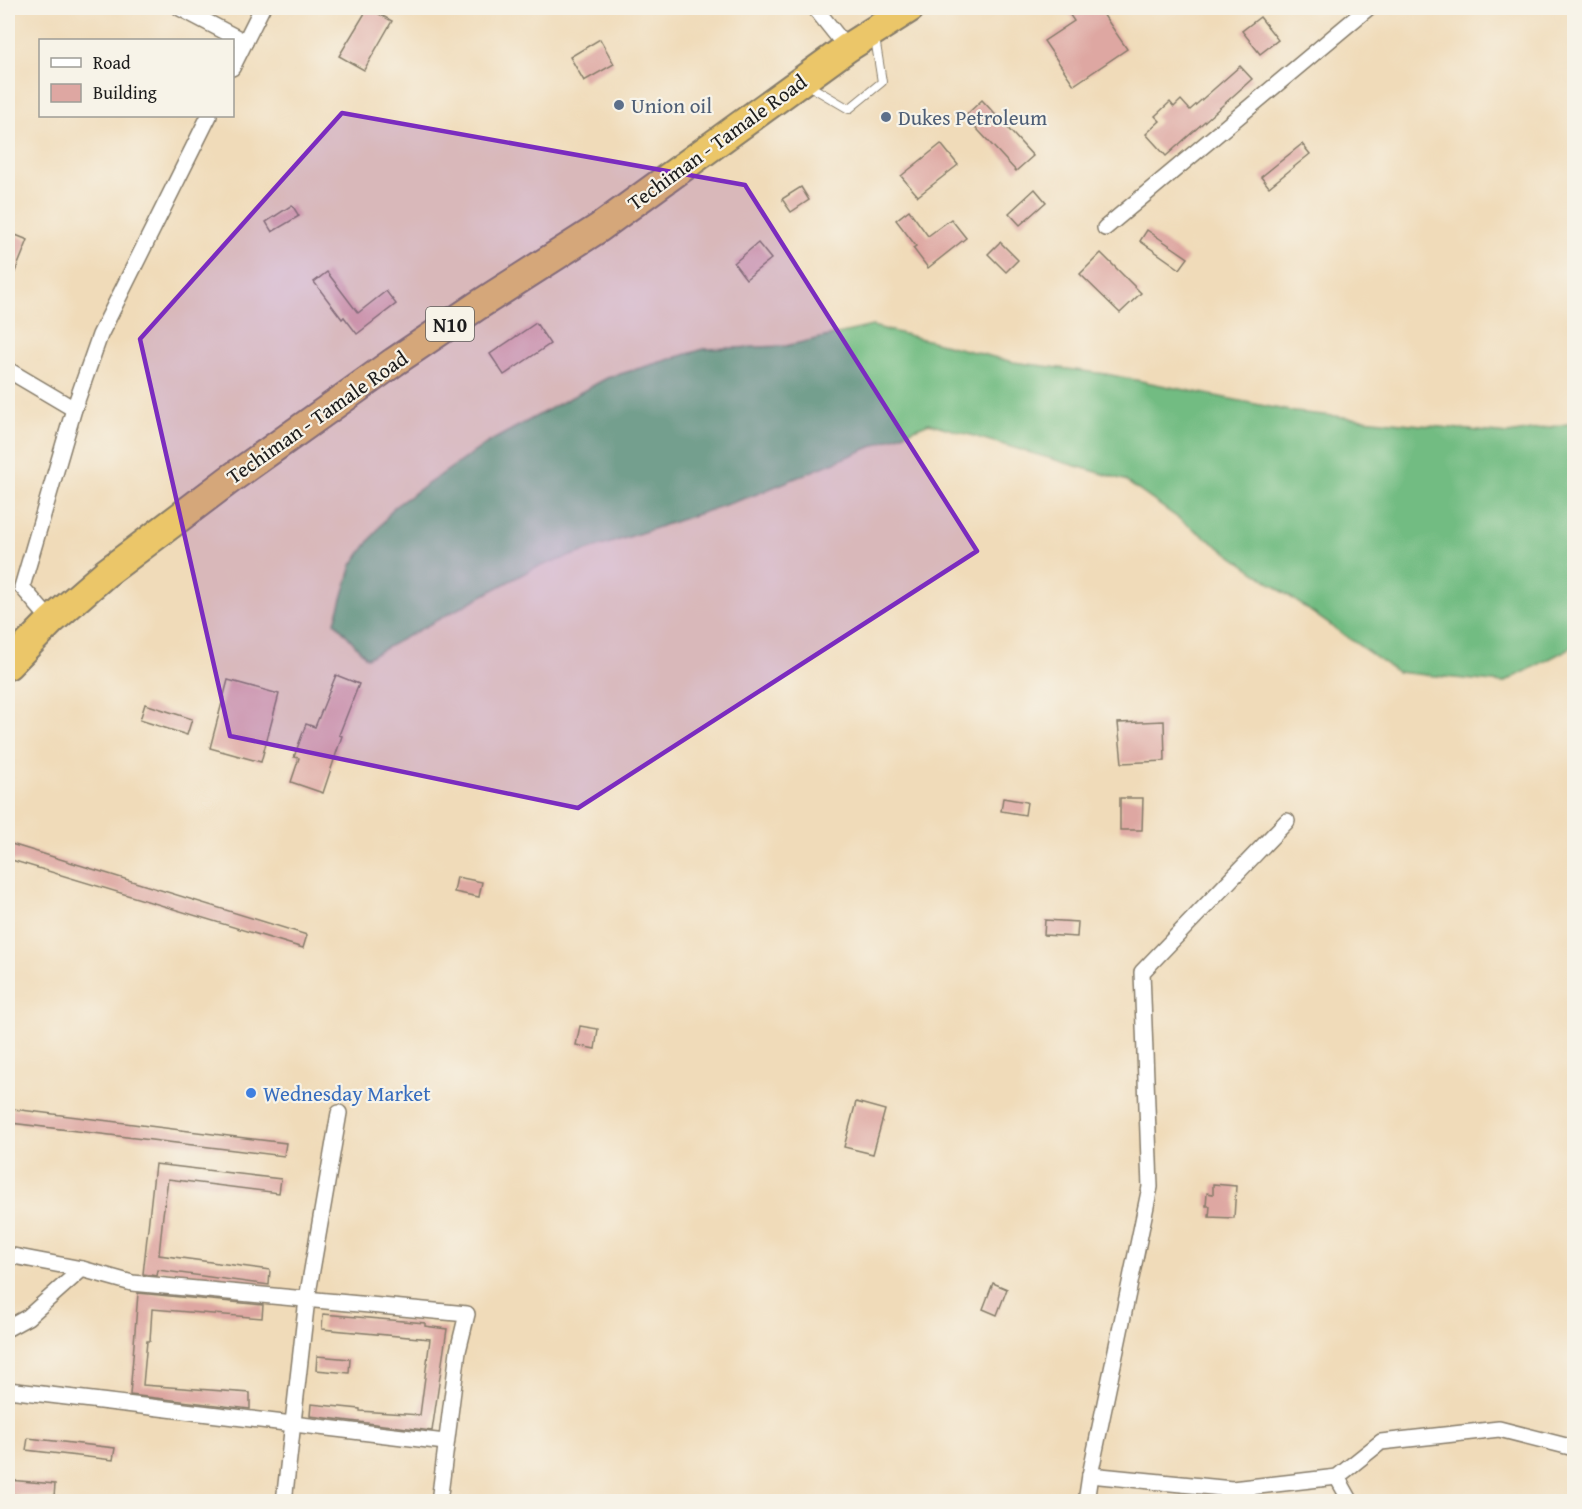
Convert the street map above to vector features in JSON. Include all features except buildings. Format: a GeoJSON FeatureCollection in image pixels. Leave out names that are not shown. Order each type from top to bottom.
{"type":"FeatureCollection","features":[{"type":"Feature","properties":{"kind":"highway","name":"Techiman - Tamale Road"},"geometry":{"type":"LineString","coordinates":[[8,665],[51,621],[106,573],[162,529],[308,423],[477,306],[599,228],[847,48],[910,8]]}},
{"type":"Feature","properties":{"kind":"street"},"geometry":{"type":"LineString","coordinates":[[180,8],[245,42]]}},
{"type":"Feature","properties":{"kind":"street"},"geometry":{"type":"LineString","coordinates":[[234,64],[262,8]]}},
{"type":"Feature","properties":{"kind":"street"},"geometry":{"type":"LineString","coordinates":[[815,8],[847,48]]}},
{"type":"Feature","properties":{"kind":"street"},"geometry":{"type":"LineString","coordinates":[[1105,228],[1368,8]]}},
{"type":"Feature","properties":{"kind":"street"},"geometry":{"type":"LineString","coordinates":[[22,587],[74,409],[100,334],[208,117]]}},
{"type":"Feature","properties":{"kind":"street"},"geometry":{"type":"LineString","coordinates":[[8,370],[74,409]]}},
{"type":"Feature","properties":{"kind":"street"},"geometry":{"type":"LineString","coordinates":[[8,580],[22,587],[51,621]]}},
{"type":"Feature","properties":{"kind":"street"},"geometry":{"type":"LineString","coordinates":[[1086,1502],[1150,1187],[1142,972],[1287,821]]}},
{"type":"Feature","properties":{"kind":"street"},"geometry":{"type":"LineString","coordinates":[[284,1502],[307,1299],[339,1113]]}},
{"type":"Feature","properties":{"kind":"street"},"geometry":{"type":"LineString","coordinates":[[8,1255],[81,1269],[132,1283],[467,1314],[458,1351],[439,1502]]}},
{"type":"Feature","properties":{"kind":"street"},"geometry":{"type":"LineString","coordinates":[[8,1328],[28,1317],[81,1269]]}},
{"type":"Feature","properties":{"kind":"street"},"geometry":{"type":"LineString","coordinates":[[8,1390],[445,1442]]}},
{"type":"Feature","properties":{"kind":"street"},"geometry":{"type":"LineString","coordinates":[[1090,1475],[1232,1489],[1336,1477],[1381,1442],[1499,1429],[1575,1448]]}},
{"type":"Feature","properties":{"kind":"street"},"geometry":{"type":"LineString","coordinates":[[1336,1477],[1351,1502]]}},
{"type":"Feature","properties":{"kind":"lane"},"geometry":{"type":"LineString","coordinates":[[801,81],[849,109],[882,82],[874,31]]}},
{"type":"Feature","properties":{"kind":"highlighted area"},"geometry":{"type":"Polygon","coordinates":[[[342,113],[745,185],[977,551],[578,808],[230,736],[140,339],[342,113]]]}},
{"type":"Feature","properties":{"kind":"green space"},"geometry":{"type":"Polygon","coordinates":[[[872,326],[1013,362],[1106,374],[1295,412],[1508,434],[1574,423],[1574,646],[1503,683],[1397,672],[1124,480],[929,423],[752,496],[532,569],[367,658],[335,622],[352,565],[394,507],[489,442],[607,378],[704,349],[786,346],[872,326]]]}},
{"type":"Feature","properties":{"kind":"place","name":"Union oil"},"geometry":{"type":"Point","coordinates":[619,105]}},
{"type":"Feature","properties":{"kind":"place","name":"Dukes Petroleum"},"geometry":{"type":"Point","coordinates":[886,117]}},
{"type":"Feature","properties":{"kind":"place","name":"Wednesday Market"},"geometry":{"type":"Point","coordinates":[251,1093]}}]}
